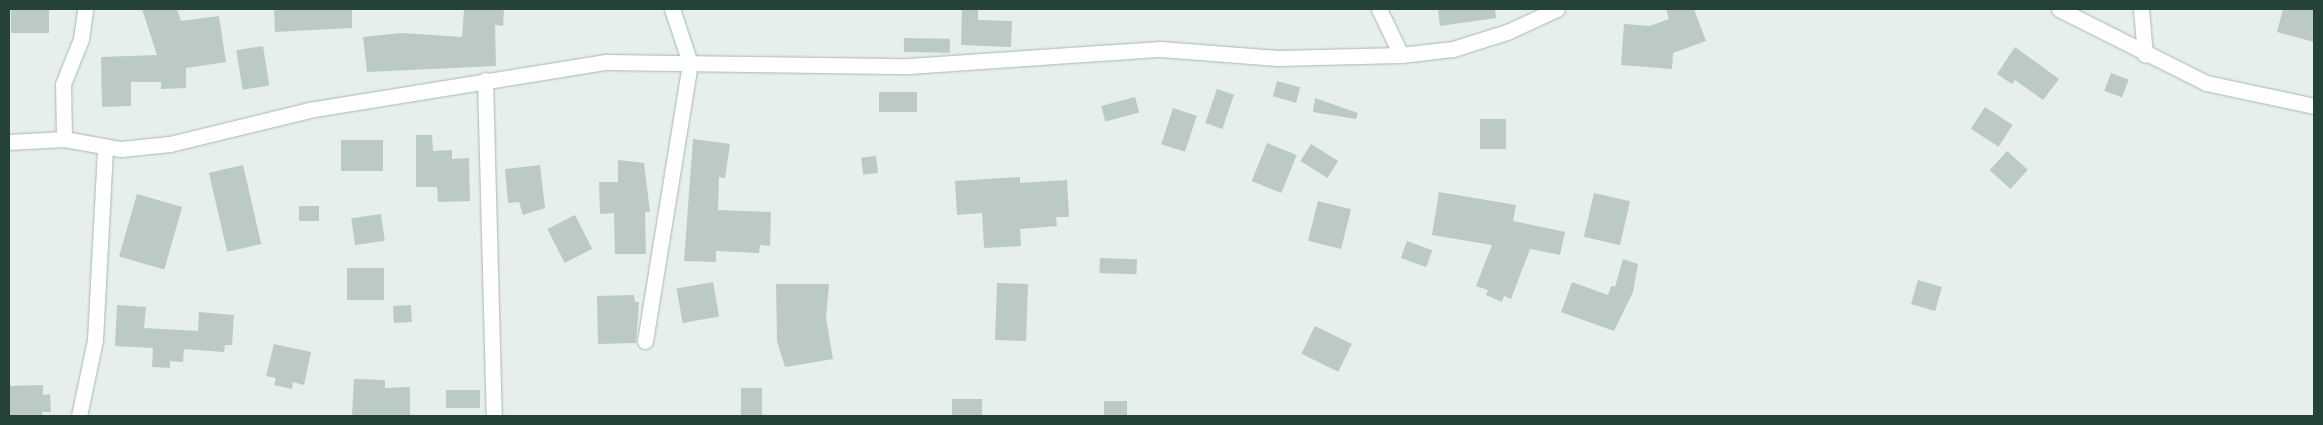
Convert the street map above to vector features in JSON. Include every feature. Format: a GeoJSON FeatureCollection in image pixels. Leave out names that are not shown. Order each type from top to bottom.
{"type":"FeatureCollection","features":[{"type":"Feature","properties":{"kind":"street"},"geometry":{"type":"LineString","coordinates":[[64,139],[63,84],[81,39],[85,9]]}},
{"type":"Feature","properties":{"kind":"street"},"geometry":{"type":"LineString","coordinates":[[645,341],[690,63],[672,9]]}},
{"type":"Feature","properties":{"kind":"street"},"geometry":{"type":"LineString","coordinates":[[1379,9],[1401,55]]}},
{"type":"Feature","properties":{"kind":"street"},"geometry":{"type":"LineString","coordinates":[[9,142],[64,139],[105,149],[170,144],[309,110],[484,80],[606,62],[909,66],[1160,49],[1278,58],[1401,55],[1453,49],[1507,32],[1557,9]]}},
{"type":"Feature","properties":{"kind":"street"},"geometry":{"type":"LineString","coordinates":[[2059,9],[2145,55],[2206,83],[2314,106]]}},
{"type":"Feature","properties":{"kind":"street"},"geometry":{"type":"LineString","coordinates":[[2141,9],[2145,55]]}},
{"type":"Feature","properties":{"kind":"street"},"geometry":{"type":"LineString","coordinates":[[484,80],[494,416]]}},
{"type":"Feature","properties":{"kind":"street"},"geometry":{"type":"LineString","coordinates":[[78,416],[95,340],[105,149]]}},
{"type":"Feature","properties":{"kind":"building"},"geometry":{"type":"Polygon","coordinates":[[[11,9],[49,9],[49,33],[11,33],[11,9]]]}},
{"type":"Feature","properties":{"kind":"building"},"geometry":{"type":"Polygon","coordinates":[[[142,9],[177,9],[181,21],[219,16],[226,62],[186,68],[186,88],[161,89],[161,82],[131,82],[131,106],[102,107],[101,57],[157,55],[142,9]]]}},
{"type":"Feature","properties":{"kind":"building"},"geometry":{"type":"Polygon","coordinates":[[[274,9],[352,9],[352,28],[275,32],[274,9]]]}},
{"type":"Feature","properties":{"kind":"building"},"geometry":{"type":"Polygon","coordinates":[[[464,9],[504,9],[503,26],[495,25],[496,66],[367,72],[363,37],[401,33],[462,37],[464,9]]]}},
{"type":"Feature","properties":{"kind":"building"},"geometry":{"type":"Polygon","coordinates":[[[962,9],[978,9],[978,20],[1012,21],[1011,47],[961,45],[962,9]]]}},
{"type":"Feature","properties":{"kind":"building"},"geometry":{"type":"Polygon","coordinates":[[[1438,9],[1495,9],[1496,18],[1440,26],[1438,9]]]}},
{"type":"Feature","properties":{"kind":"building"},"geometry":{"type":"Polygon","coordinates":[[[1666,9],[1694,9],[1706,41],[1673,53],[1672,69],[1621,65],[1624,24],[1650,26],[1669,19],[1666,9]]]}},
{"type":"Feature","properties":{"kind":"building"},"geometry":{"type":"Polygon","coordinates":[[[2283,9],[2314,9],[2314,42],[2277,32],[2283,9]]]}},
{"type":"Feature","properties":{"kind":"building"},"geometry":{"type":"Polygon","coordinates":[[[904,38],[950,39],[950,53],[904,52],[904,38]]]}},
{"type":"Feature","properties":{"kind":"building"},"geometry":{"type":"Polygon","coordinates":[[[263,46],[269,86],[243,90],[236,50],[263,46]]]}},
{"type":"Feature","properties":{"kind":"building"},"geometry":{"type":"Polygon","coordinates":[[[2015,47],[2059,79],[2043,100],[2015,80],[2012,84],[1997,74],[2015,47]]]}},
{"type":"Feature","properties":{"kind":"building"},"geometry":{"type":"Polygon","coordinates":[[[2111,73],[2129,80],[2122,98],[2104,91],[2111,73]]]}},
{"type":"Feature","properties":{"kind":"building"},"geometry":{"type":"Polygon","coordinates":[[[1277,81],[1300,87],[1296,103],[1273,96],[1277,81]]]}},
{"type":"Feature","properties":{"kind":"building"},"geometry":{"type":"Polygon","coordinates":[[[1217,89],[1234,95],[1222,129],[1205,123],[1217,89]]]}},
{"type":"Feature","properties":{"kind":"building"},"geometry":{"type":"Polygon","coordinates":[[[879,92],[917,92],[917,112],[879,112],[879,92]]]}},
{"type":"Feature","properties":{"kind":"building"},"geometry":{"type":"Polygon","coordinates":[[[1135,97],[1139,112],[1105,122],[1101,106],[1135,97]]]}},
{"type":"Feature","properties":{"kind":"building"},"geometry":{"type":"Polygon","coordinates":[[[1315,98],[1358,113],[1356,119],[1313,112],[1315,98]]]}},
{"type":"Feature","properties":{"kind":"building"},"geometry":{"type":"Polygon","coordinates":[[[1985,107],[2013,125],[1999,147],[1971,129],[1985,107]]]}},
{"type":"Feature","properties":{"kind":"building"},"geometry":{"type":"Polygon","coordinates":[[[1173,108],[1197,116],[1185,152],[1161,144],[1173,108]]]}},
{"type":"Feature","properties":{"kind":"building"},"geometry":{"type":"Polygon","coordinates":[[[1480,119],[1506,119],[1506,149],[1480,149],[1480,119]]]}},
{"type":"Feature","properties":{"kind":"building"},"geometry":{"type":"Polygon","coordinates":[[[416,135],[432,135],[433,151],[452,150],[452,159],[469,158],[470,201],[438,202],[437,187],[416,187],[416,135]]]}},
{"type":"Feature","properties":{"kind":"building"},"geometry":{"type":"Polygon","coordinates":[[[693,139],[730,144],[725,178],[719,177],[718,210],[771,212],[770,246],[760,245],[759,253],[716,251],[716,262],[684,261],[693,139]]]}},
{"type":"Feature","properties":{"kind":"building"},"geometry":{"type":"Polygon","coordinates":[[[341,140],[383,140],[383,171],[341,171],[341,140]]]}},
{"type":"Feature","properties":{"kind":"building"},"geometry":{"type":"Polygon","coordinates":[[[1267,143],[1297,155],[1281,193],[1252,181],[1267,143]]]}},
{"type":"Feature","properties":{"kind":"building"},"geometry":{"type":"Polygon","coordinates":[[[1311,144],[1338,161],[1328,178],[1300,161],[1311,144]]]}},
{"type":"Feature","properties":{"kind":"building"},"geometry":{"type":"Polygon","coordinates":[[[2007,151],[2028,170],[2010,189],[1990,170],[2007,151]]]}},
{"type":"Feature","properties":{"kind":"building"},"geometry":{"type":"Polygon","coordinates":[[[876,156],[878,173],[863,175],[861,158],[876,156]]]}},
{"type":"Feature","properties":{"kind":"building"},"geometry":{"type":"Polygon","coordinates":[[[618,160],[644,163],[650,212],[645,212],[646,254],[615,254],[614,213],[600,214],[599,182],[618,182],[618,160]]]}},
{"type":"Feature","properties":{"kind":"building"},"geometry":{"type":"Polygon","coordinates":[[[243,165],[261,244],[227,252],[209,173],[243,165]]]}},
{"type":"Feature","properties":{"kind":"building"},"geometry":{"type":"Polygon","coordinates":[[[540,165],[545,208],[523,215],[519,202],[508,203],[505,169],[540,165]]]}},
{"type":"Feature","properties":{"kind":"building"},"geometry":{"type":"Polygon","coordinates":[[[1020,177],[1020,183],[1067,180],[1069,217],[1056,217],[1057,226],[1020,229],[1021,246],[984,248],[982,213],[957,215],[955,181],[1020,177]]]}},
{"type":"Feature","properties":{"kind":"building"},"geometry":{"type":"Polygon","coordinates":[[[1439,192],[1516,205],[1513,221],[1565,232],[1560,255],[1530,249],[1511,299],[1504,296],[1502,302],[1486,295],[1488,290],[1476,286],[1492,245],[1432,235],[1439,192]]]}},
{"type":"Feature","properties":{"kind":"building"},"geometry":{"type":"Polygon","coordinates":[[[1594,193],[1630,201],[1620,245],[1584,237],[1594,193]]]}},
{"type":"Feature","properties":{"kind":"building"},"geometry":{"type":"Polygon","coordinates":[[[137,194],[182,207],[164,269],[119,256],[137,194]]]}},
{"type":"Feature","properties":{"kind":"building"},"geometry":{"type":"Polygon","coordinates":[[[1318,201],[1351,209],[1341,249],[1308,241],[1318,201]]]}},
{"type":"Feature","properties":{"kind":"building"},"geometry":{"type":"Polygon","coordinates":[[[299,206],[319,206],[319,221],[299,221],[299,206]]]}},
{"type":"Feature","properties":{"kind":"building"},"geometry":{"type":"Polygon","coordinates":[[[381,214],[385,241],[355,245],[351,218],[381,214]]]}},
{"type":"Feature","properties":{"kind":"building"},"geometry":{"type":"Polygon","coordinates":[[[575,215],[592,249],[565,263],[547,229],[575,215]]]}},
{"type":"Feature","properties":{"kind":"building"},"geometry":{"type":"Polygon","coordinates":[[[1407,241],[1432,250],[1426,267],[1401,258],[1407,241]]]}},
{"type":"Feature","properties":{"kind":"building"},"geometry":{"type":"Polygon","coordinates":[[[1100,258],[1137,259],[1136,274],[1099,273],[1100,258]]]}},
{"type":"Feature","properties":{"kind":"building"},"geometry":{"type":"Polygon","coordinates":[[[1623,259],[1638,264],[1633,292],[1614,331],[1561,312],[1572,282],[1608,295],[1611,286],[1615,287],[1623,259]]]}},
{"type":"Feature","properties":{"kind":"building"},"geometry":{"type":"Polygon","coordinates":[[[347,268],[384,268],[384,300],[347,300],[347,268]]]}},
{"type":"Feature","properties":{"kind":"building"},"geometry":{"type":"Polygon","coordinates":[[[1918,280],[1942,287],[1935,311],[1911,304],[1918,280]]]}},
{"type":"Feature","properties":{"kind":"building"},"geometry":{"type":"Polygon","coordinates":[[[713,282],[719,316],[683,323],[677,288],[713,282]]]}},
{"type":"Feature","properties":{"kind":"building"},"geometry":{"type":"Polygon","coordinates":[[[997,283],[1028,284],[1026,341],[995,340],[997,283]]]}},
{"type":"Feature","properties":{"kind":"building"},"geometry":{"type":"Polygon","coordinates":[[[776,284],[829,284],[826,318],[833,359],[785,367],[777,341],[776,284]]]}},
{"type":"Feature","properties":{"kind":"building"},"geometry":{"type":"Polygon","coordinates":[[[634,295],[635,302],[639,302],[636,343],[598,344],[597,296],[634,295]]]}},
{"type":"Feature","properties":{"kind":"building"},"geometry":{"type":"Polygon","coordinates":[[[117,305],[146,307],[144,328],[198,331],[199,312],[234,315],[232,345],[225,345],[224,352],[184,349],[183,362],[170,361],[170,368],[152,367],[153,348],[115,346],[117,305]]]}},
{"type":"Feature","properties":{"kind":"building"},"geometry":{"type":"Polygon","coordinates":[[[411,305],[412,322],[394,323],[393,306],[411,305]]]}},
{"type":"Feature","properties":{"kind":"building"},"geometry":{"type":"Polygon","coordinates":[[[1315,326],[1352,344],[1338,372],[1301,354],[1315,326]]]}},
{"type":"Feature","properties":{"kind":"building"},"geometry":{"type":"Polygon","coordinates":[[[274,344],[311,352],[304,385],[293,382],[292,389],[274,385],[276,378],[266,376],[274,344]]]}},
{"type":"Feature","properties":{"kind":"building"},"geometry":{"type":"Polygon","coordinates":[[[354,379],[385,380],[385,388],[410,387],[410,416],[352,416],[354,379]]]}},
{"type":"Feature","properties":{"kind":"building"},"geometry":{"type":"Polygon","coordinates":[[[43,385],[43,395],[50,394],[51,412],[42,412],[42,416],[9,416],[9,386],[43,385]]]}},
{"type":"Feature","properties":{"kind":"building"},"geometry":{"type":"Polygon","coordinates":[[[741,388],[762,388],[762,416],[741,416],[741,388]]]}},
{"type":"Feature","properties":{"kind":"building"},"geometry":{"type":"Polygon","coordinates":[[[446,390],[480,390],[480,408],[446,408],[446,390]]]}},
{"type":"Feature","properties":{"kind":"building"},"geometry":{"type":"Polygon","coordinates":[[[952,399],[982,399],[982,416],[952,416],[952,399]]]}},
{"type":"Feature","properties":{"kind":"building"},"geometry":{"type":"Polygon","coordinates":[[[1104,401],[1127,401],[1127,416],[1104,416],[1104,401]]]}}]}
